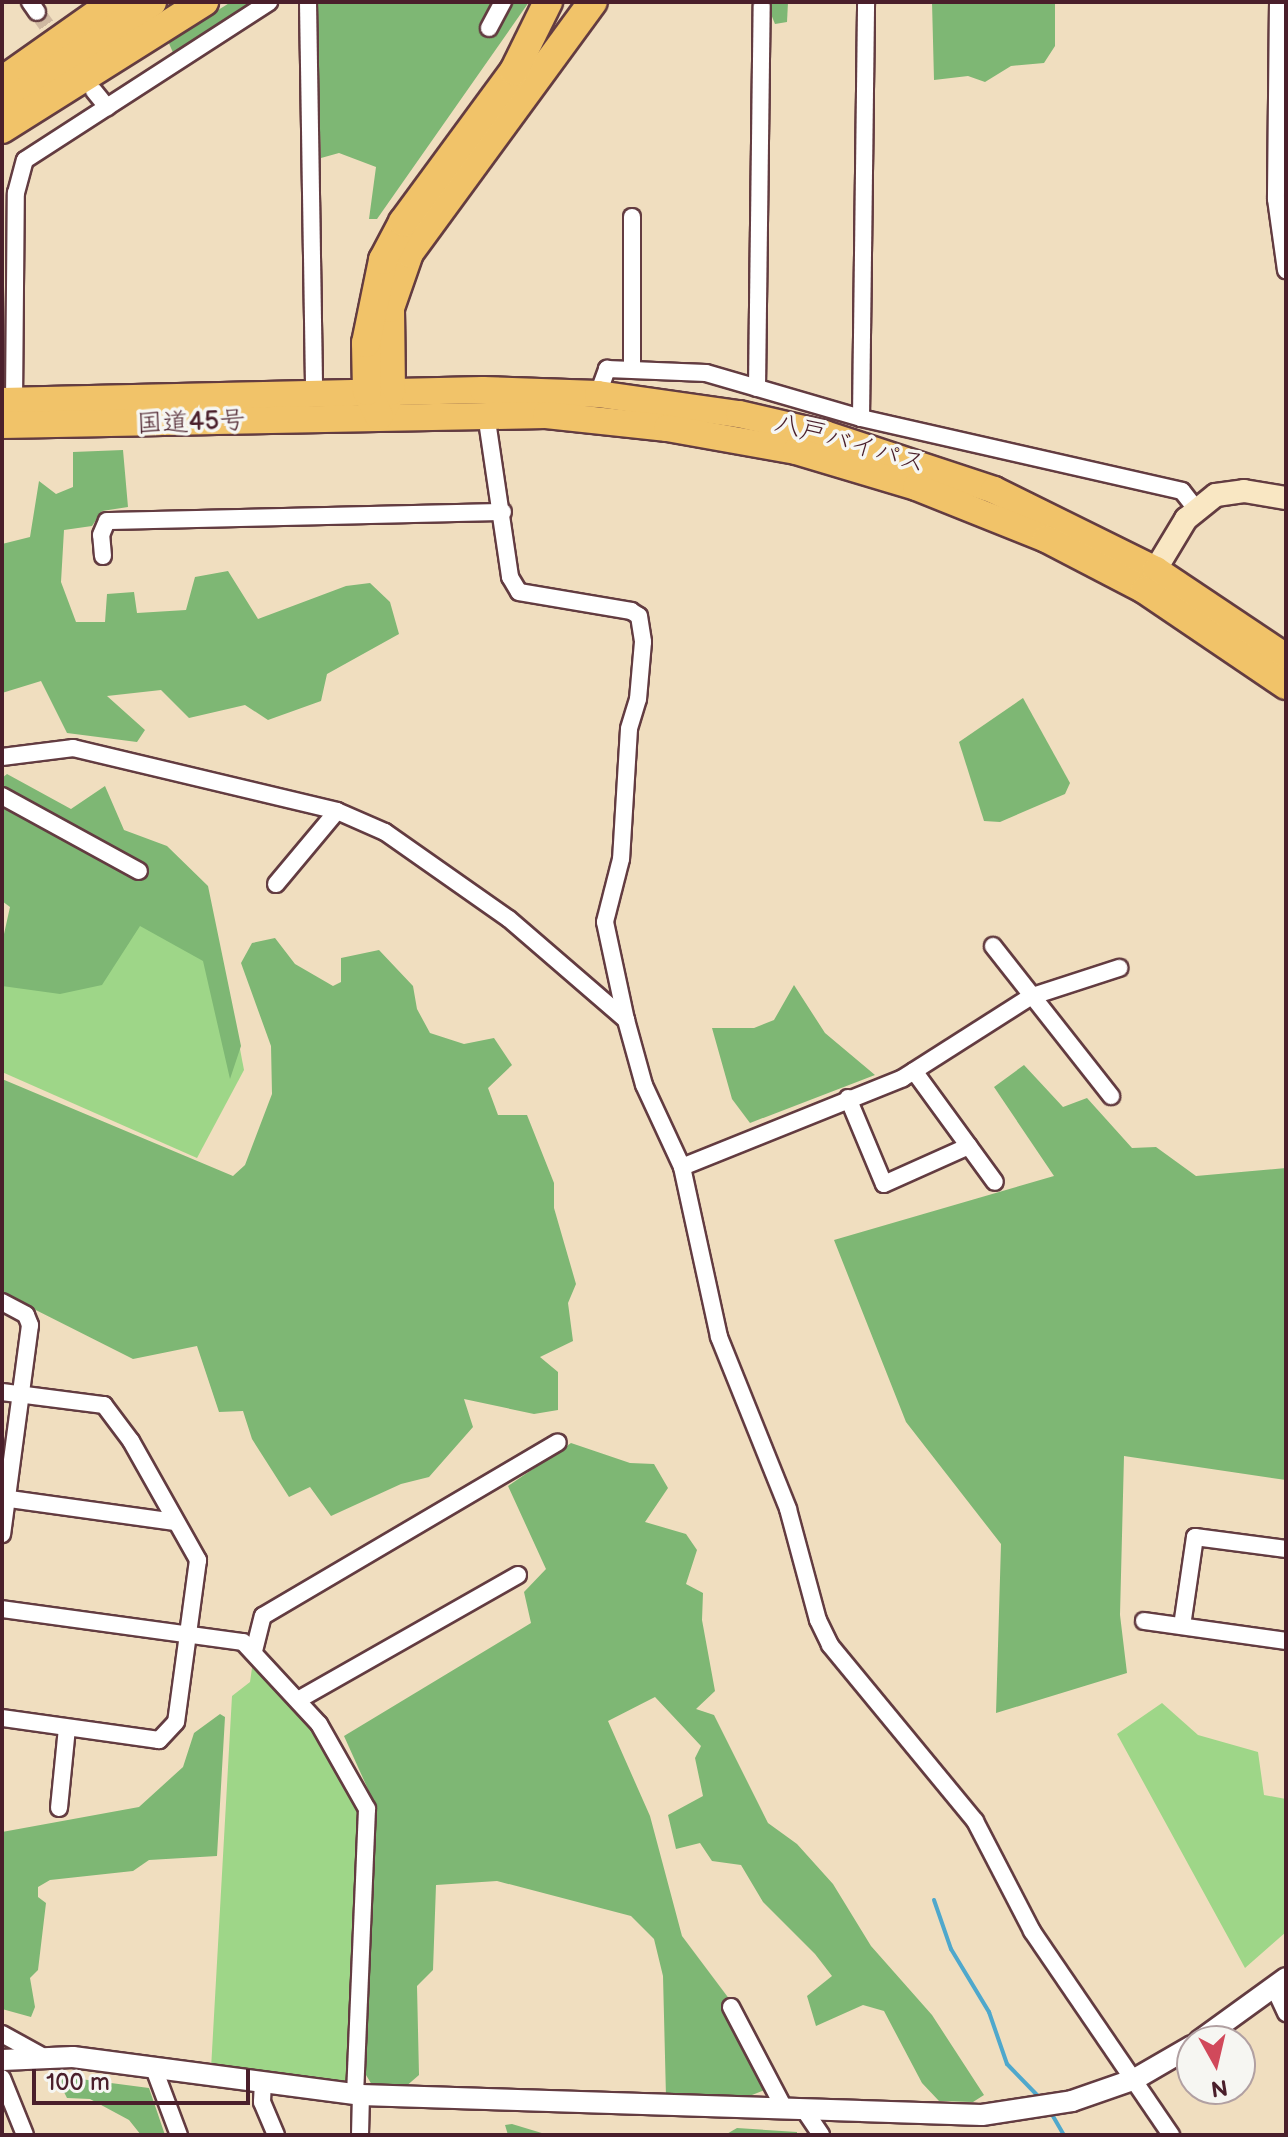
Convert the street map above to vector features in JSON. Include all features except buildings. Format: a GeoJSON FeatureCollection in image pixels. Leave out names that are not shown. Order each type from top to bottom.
{"type":"FeatureCollection","features":[{"type":"Feature","properties":{"kind":"highway"},"geometry":{"type":"LineString","coordinates":[[2,64],[84,2]]}},
{"type":"Feature","properties":{"kind":"highway"},"geometry":{"type":"LineString","coordinates":[[2,81],[114,2]]}},
{"type":"Feature","properties":{"kind":"highway"},"geometry":{"type":"LineString","coordinates":[[2,108],[152,2]]}},
{"type":"Feature","properties":{"kind":"highway"},"geometry":{"type":"LineString","coordinates":[[2,129],[204,2]]}},
{"type":"Feature","properties":{"kind":"highway"},"geometry":{"type":"LineString","coordinates":[[516,84],[548,2]]}},
{"type":"Feature","properties":{"kind":"highway"},"geometry":{"type":"LineString","coordinates":[[379,399],[390,308],[398,275],[563,2]]}},
{"type":"Feature","properties":{"kind":"highway"},"geometry":{"type":"LineString","coordinates":[[516,84],[577,2]]}},
{"type":"Feature","properties":{"kind":"highway"},"geometry":{"type":"LineString","coordinates":[[516,84],[593,2]]}},
{"type":"Feature","properties":{"kind":"highway","name":"国道45号"},"geometry":{"type":"LineString","coordinates":[[6,410],[314,393],[379,399]]}},
{"type":"Feature","properties":{"kind":"highway","name":"八戸バイパス"},"geometry":{"type":"LineString","coordinates":[[379,399],[598,394],[739,414],[923,464],[1062,520],[1150,580],[1286,686]]}},
{"type":"Feature","properties":{"kind":"highway","name":"国道45号"},"geometry":{"type":"LineString","coordinates":[[6,410],[379,399]]}},
{"type":"Feature","properties":{"kind":"highway","name":"八戸バイパス"},"geometry":{"type":"LineString","coordinates":[[379,399],[486,414],[615,421],[796,451],[977,509],[1150,580],[1286,657]]}},
{"type":"Feature","properties":{"kind":"main road"},"geometry":{"type":"LineString","coordinates":[[1150,580],[1196,509],[1216,495],[1244,491],[1286,498]]}},
{"type":"Feature","properties":{"kind":"street"},"geometry":{"type":"LineString","coordinates":[[6,410],[16,193],[25,160],[269,2]]}},
{"type":"Feature","properties":{"kind":"street"},"geometry":{"type":"LineString","coordinates":[[308,2],[314,393]]}},
{"type":"Feature","properties":{"kind":"street"},"geometry":{"type":"LineString","coordinates":[[489,28],[503,2]]}},
{"type":"Feature","properties":{"kind":"street"},"geometry":{"type":"LineString","coordinates":[[861,418],[866,2]]}},
{"type":"Feature","properties":{"kind":"street"},"geometry":{"type":"LineString","coordinates":[[1278,2],[1281,132],[1276,199],[1286,270]]}},
{"type":"Feature","properties":{"kind":"street"},"geometry":{"type":"LineString","coordinates":[[757,388],[762,6]]}},
{"type":"Feature","properties":{"kind":"street"},"geometry":{"type":"LineString","coordinates":[[94,91],[107,107]]}},
{"type":"Feature","properties":{"kind":"street"},"geometry":{"type":"LineString","coordinates":[[632,217],[632,368]]}},
{"type":"Feature","properties":{"kind":"street"},"geometry":{"type":"LineString","coordinates":[[598,394],[607,369],[706,373],[861,418],[1182,491],[1196,509]]}},
{"type":"Feature","properties":{"kind":"street"},"geometry":{"type":"LineString","coordinates":[[486,414],[503,512],[510,577],[519,592],[631,611],[639,616],[643,642],[638,699],[629,729],[621,859],[605,922],[644,1085],[682,1167],[719,1337],[788,1509],[818,1620],[830,1645],[975,1821],[1032,1931],[1171,2135]]}},
{"type":"Feature","properties":{"kind":"street"},"geometry":{"type":"LineString","coordinates":[[103,556],[101,535],[107,521],[503,512]]}},
{"type":"Feature","properties":{"kind":"street"},"geometry":{"type":"LineString","coordinates":[[2,757],[73,748],[337,811],[385,832],[509,919],[626,1020]]}},
{"type":"Feature","properties":{"kind":"street"},"geometry":{"type":"LineString","coordinates":[[2,796],[139,871]]}},
{"type":"Feature","properties":{"kind":"street"},"geometry":{"type":"LineString","coordinates":[[276,884],[337,811]]}},
{"type":"Feature","properties":{"kind":"street"},"geometry":{"type":"LineString","coordinates":[[993,946],[1030,997],[1111,1096]]}},
{"type":"Feature","properties":{"kind":"street"},"geometry":{"type":"LineString","coordinates":[[682,1167],[914,1071],[1030,997],[1119,968]]}},
{"type":"Feature","properties":{"kind":"street"},"geometry":{"type":"LineString","coordinates":[[914,1071],[995,1182]]}},
{"type":"Feature","properties":{"kind":"street"},"geometry":{"type":"LineString","coordinates":[[848,1098],[884,1184],[969,1146]]}},
{"type":"Feature","properties":{"kind":"street"},"geometry":{"type":"LineString","coordinates":[[2,1302],[26,1315],[30,1325],[4,1498],[2,1534]]}},
{"type":"Feature","properties":{"kind":"street"},"geometry":{"type":"LineString","coordinates":[[2,1392],[104,1405],[131,1441],[198,1560],[176,1722],[159,1740],[2,1718]]}},
{"type":"Feature","properties":{"kind":"street"},"geometry":{"type":"LineString","coordinates":[[254,1651],[263,1616],[558,1442]]}},
{"type":"Feature","properties":{"kind":"street"},"geometry":{"type":"LineString","coordinates":[[4,1498],[174,1522]]}},
{"type":"Feature","properties":{"kind":"street"},"geometry":{"type":"LineString","coordinates":[[1182,1626],[1195,1537],[1286,1549]]}},
{"type":"Feature","properties":{"kind":"street"},"geometry":{"type":"LineString","coordinates":[[298,1700],[518,1575]]}},
{"type":"Feature","properties":{"kind":"street"},"geometry":{"type":"LineString","coordinates":[[2,1609],[243,1642],[319,1724],[367,1809],[358,2095],[360,2135]]}},
{"type":"Feature","properties":{"kind":"street"},"geometry":{"type":"LineString","coordinates":[[1144,1621],[1286,1641]]}},
{"type":"Feature","properties":{"kind":"street"},"geometry":{"type":"LineString","coordinates":[[59,1808],[67,1728]]}},
{"type":"Feature","properties":{"kind":"street"},"geometry":{"type":"LineString","coordinates":[[1221,2025],[1280,1983],[1286,2013]]}},
{"type":"Feature","properties":{"kind":"street"},"geometry":{"type":"LineString","coordinates":[[731,2007],[795,2111],[821,2135]]}},
{"type":"Feature","properties":{"kind":"street"},"geometry":{"type":"LineString","coordinates":[[2,2034],[40,2055]]}},
{"type":"Feature","properties":{"kind":"street"},"geometry":{"type":"LineString","coordinates":[[2,2060],[40,2055],[153,2066],[358,2095],[982,2115],[1072,2101],[1135,2079],[1176,2055]]}},
{"type":"Feature","properties":{"kind":"street"},"geometry":{"type":"LineString","coordinates":[[153,2066],[179,2135]]}},
{"type":"Feature","properties":{"kind":"street"},"geometry":{"type":"LineString","coordinates":[[2,2078],[25,2135]]}},
{"type":"Feature","properties":{"kind":"street"},"geometry":{"type":"LineString","coordinates":[[263,2082],[262,2102],[276,2135]]}},
{"type":"Feature","properties":{"kind":"green space"},"geometry":{"type":"Polygon","coordinates":[[[231,2],[256,2],[174,55],[168,41],[231,2]]]}},
{"type":"Feature","properties":{"kind":"green space"},"geometry":{"type":"Polygon","coordinates":[[[315,2],[529,2],[377,219],[369,219],[376,167],[339,153],[321,158],[315,2]]]}},
{"type":"Feature","properties":{"kind":"green space"},"geometry":{"type":"Polygon","coordinates":[[[766,2],[788,2],[787,22],[775,24],[766,2]]]}},
{"type":"Feature","properties":{"kind":"green space"},"geometry":{"type":"Polygon","coordinates":[[[932,2],[1055,2],[1055,46],[1044,63],[1011,66],[985,82],[968,76],[934,80],[932,2]]]}},
{"type":"Feature","properties":{"kind":"green space"},"geometry":{"type":"Polygon","coordinates":[[[123,450],[128,507],[102,511],[92,526],[64,530],[61,582],[76,622],[105,622],[107,594],[134,592],[137,613],[186,610],[195,577],[228,571],[258,619],[346,586],[370,583],[390,602],[399,634],[327,674],[321,701],[268,720],[245,705],[189,718],[161,690],[107,696],[145,730],[137,742],[67,733],[41,681],[2,693],[2,544],[30,537],[39,481],[56,494],[73,487],[73,452],[123,450]]]}},
{"type":"Feature","properties":{"kind":"green space"},"geometry":{"type":"Polygon","coordinates":[[[1023,698],[1070,783],[1065,794],[1000,822],[984,821],[959,742],[1023,698]]]}},
{"type":"Feature","properties":{"kind":"green space"},"geometry":{"type":"Polygon","coordinates":[[[7,774],[71,809],[105,786],[124,830],[167,846],[208,886],[241,1046],[230,1079],[203,961],[140,926],[102,985],[60,994],[2,986],[2,943],[10,907],[2,901],[2,778],[7,774]]]}},
{"type":"Feature","properties":{"kind":"green space"},"geometry":{"type":"Polygon","coordinates":[[[119,879],[212,935],[230,997],[244,1070],[197,1158],[2,1072],[2,975],[119,879]]]}},
{"type":"Feature","properties":{"kind":"green space"},"geometry":{"type":"Polygon","coordinates":[[[275,938],[295,964],[333,986],[341,982],[341,958],[379,950],[413,986],[417,1009],[430,1033],[464,1044],[494,1038],[512,1065],[488,1088],[498,1115],[527,1115],[554,1183],[554,1208],[576,1284],[568,1303],[573,1341],[540,1357],[558,1372],[558,1410],[534,1414],[464,1399],[473,1427],[429,1477],[401,1484],[331,1516],[310,1487],[289,1497],[252,1439],[243,1411],[219,1412],[197,1346],[133,1359],[2,1293],[2,1079],[233,1176],[245,1165],[272,1094],[271,1046],[241,963],[252,943],[275,938]]]}},
{"type":"Feature","properties":{"kind":"green space"},"geometry":{"type":"Polygon","coordinates":[[[794,985],[825,1033],[875,1075],[750,1123],[732,1099],[712,1028],[754,1028],[774,1020],[794,985]]]}},
{"type":"Feature","properties":{"kind":"green space"},"geometry":{"type":"Polygon","coordinates":[[[1024,1065],[1063,1107],[1087,1098],[1132,1148],[1156,1147],[1196,1176],[1286,1168],[1286,1480],[1124,1456],[1120,1615],[1127,1673],[996,1713],[1001,1544],[906,1422],[834,1240],[1054,1176],[994,1087],[1024,1065]]]}},
{"type":"Feature","properties":{"kind":"green space"},"geometry":{"type":"Polygon","coordinates":[[[571,1443],[630,1463],[654,1464],[668,1488],[645,1522],[686,1534],[697,1550],[686,1584],[703,1593],[702,1620],[715,1691],[696,1709],[714,1715],[768,1823],[797,1844],[833,1884],[871,1946],[932,2015],[984,2095],[973,2102],[939,2101],[922,2083],[884,2011],[863,2005],[816,2026],[807,1996],[832,1976],[815,1954],[763,1902],[741,1865],[712,1861],[700,1843],[676,1849],[668,1815],[703,1796],[695,1758],[701,1746],[655,1697],[608,1721],[650,1816],[682,1936],[745,2020],[777,2085],[752,2095],[666,2097],[663,1976],[654,1939],[631,1916],[497,1881],[436,1885],[433,1970],[417,1986],[419,2075],[404,2088],[372,2085],[366,2075],[365,2055],[376,1807],[344,1736],[531,1623],[524,1592],[546,1569],[508,1486],[571,1443]]]}},
{"type":"Feature","properties":{"kind":"green space"},"geometry":{"type":"Polygon","coordinates":[[[253,1661],[313,1728],[359,1814],[347,2083],[211,2069],[232,1696],[250,1682],[253,1661]]]}},
{"type":"Feature","properties":{"kind":"green space"},"geometry":{"type":"Polygon","coordinates":[[[1162,1703],[1198,1735],[1258,1752],[1264,1795],[1286,1799],[1286,1932],[1245,1968],[1117,1734],[1162,1703]]]}},
{"type":"Feature","properties":{"kind":"green space"},"geometry":{"type":"Polygon","coordinates":[[[220,1714],[225,1717],[217,1856],[149,1860],[133,1871],[50,1880],[38,1887],[38,1897],[46,1903],[38,1970],[30,1978],[35,2007],[31,2017],[2,2009],[2,1832],[139,1807],[183,1767],[194,1733],[220,1714]]]}},
{"type":"Feature","properties":{"kind":"green space"},"geometry":{"type":"Polygon","coordinates":[[[65,2077],[149,2088],[165,2135],[141,2135],[129,2120],[90,2099],[67,2098],[59,2082],[65,2077]]]}},
{"type":"Feature","properties":{"kind":"green space"},"geometry":{"type":"Polygon","coordinates":[[[512,2124],[545,2135],[508,2135],[505,2125],[512,2124]]]}},
{"type":"Feature","properties":{"kind":"green space"},"geometry":{"type":"Polygon","coordinates":[[[737,2128],[797,2132],[797,2135],[725,2135],[737,2128]]]}},
{"type":"Feature","properties":{"kind":"waterway"},"geometry":{"type":"LineString","coordinates":[[934,1900],[951,1949],[989,2012],[1007,2064],[1040,2098]]}},
{"type":"Feature","properties":{"kind":"waterway"},"geometry":{"type":"LineString","coordinates":[[1050,2111],[1064,2135]]}},
{"type":"Feature","properties":{"kind":"tunnel"},"geometry":{"type":"LineString","coordinates":[[37,12],[63,48]]}}]}
